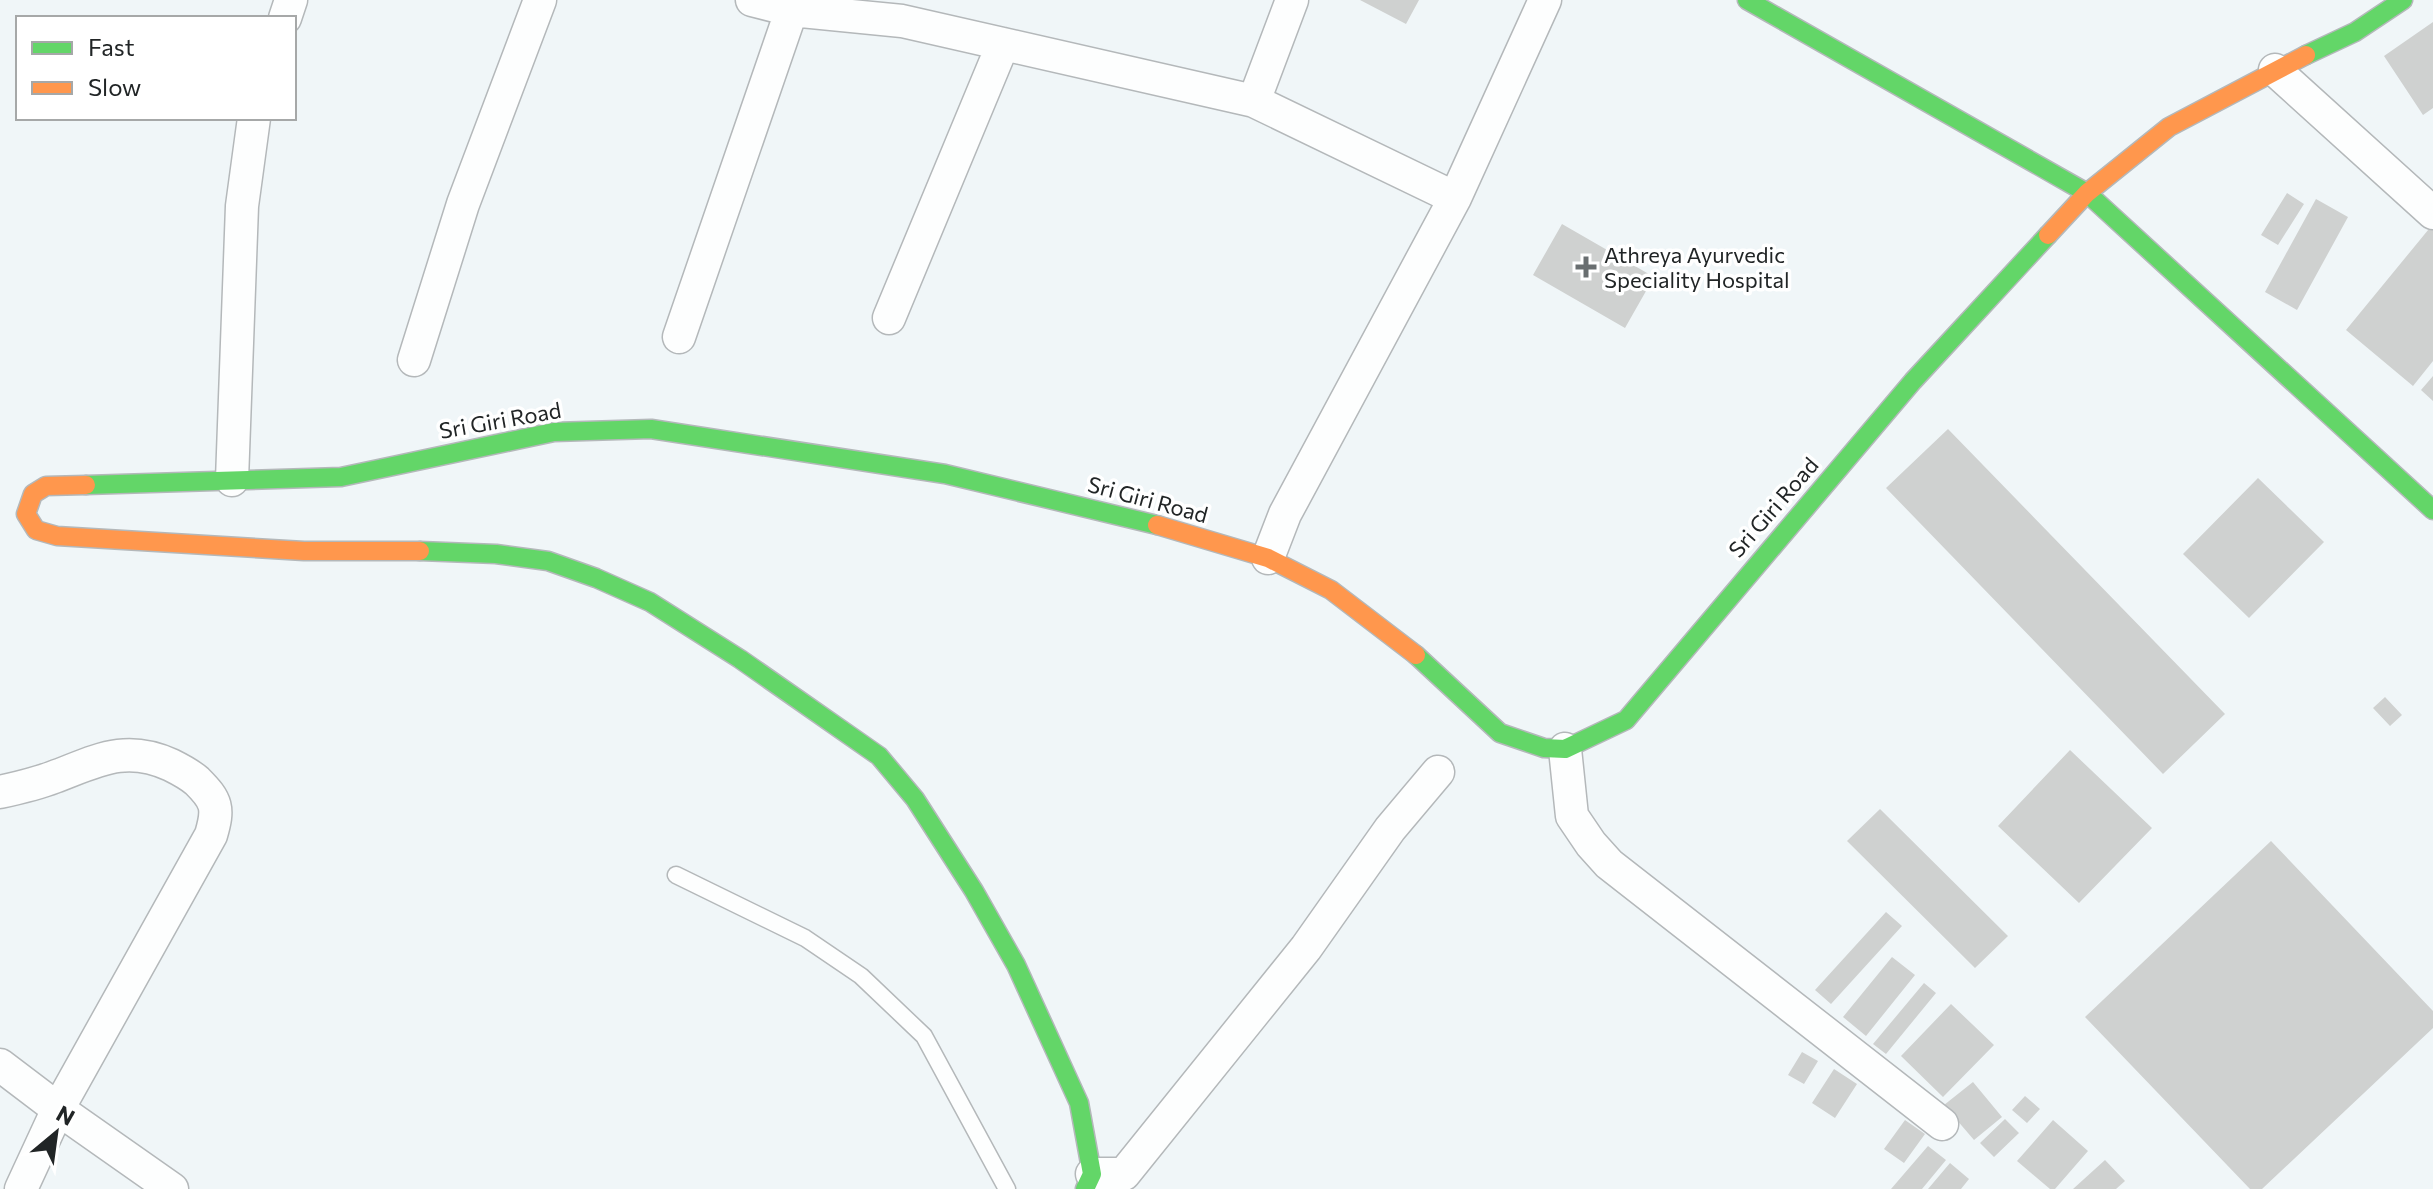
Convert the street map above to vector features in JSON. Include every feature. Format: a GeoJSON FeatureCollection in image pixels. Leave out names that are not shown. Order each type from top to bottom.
{"type":"FeatureCollection","features":[{"type":"Feature","properties":{"kind":"street"},"geometry":{"type":"LineString","coordinates":[[414,360],[463,204],[540,0]]}},
{"type":"Feature","properties":{"kind":"street"},"geometry":{"type":"LineString","coordinates":[[752,0],[902,21],[1254,101],[1455,198]]}},
{"type":"Feature","properties":{"kind":"street"},"geometry":{"type":"LineString","coordinates":[[1254,101],[1292,0]]}},
{"type":"Feature","properties":{"kind":"street"},"geometry":{"type":"LineString","coordinates":[[1268,558],[1285,514],[1455,198],[1545,0]]}},
{"type":"Feature","properties":{"kind":"street"},"geometry":{"type":"LineString","coordinates":[[1747,0],[2087,193],[2433,510]]}},
{"type":"Feature","properties":{"kind":"street","name":"Sri Giri Road"},"geometry":{"type":"LineString","coordinates":[[1088,1182],[1079,1103],[1016,965],[974,891],[915,799],[879,756],[764,675],[650,602],[548,561],[496,554],[304,551],[57,536],[36,530],[26,514],[33,494],[46,486],[341,477],[554,432],[651,429],[945,474],[1124,515],[1268,558],[1331,590],[1402,642],[1500,733],[1544,748],[1565,749],[1626,720],[1913,381],[2087,193],[2169,127],[2275,70],[2355,32],[2403,0]]}},
{"type":"Feature","properties":{"kind":"street"},"geometry":{"type":"LineString","coordinates":[[679,337],[793,5]]}},
{"type":"Feature","properties":{"kind":"street"},"geometry":{"type":"LineString","coordinates":[[889,318],[1003,44]]}},
{"type":"Feature","properties":{"kind":"street"},"geometry":{"type":"LineString","coordinates":[[2275,70],[2433,213]]}},
{"type":"Feature","properties":{"kind":"street"},"geometry":{"type":"LineString","coordinates":[[232,480],[242,206],[254,120]]}},
{"type":"Feature","properties":{"kind":"street"},"geometry":{"type":"LineString","coordinates":[[1565,749],[1572,816],[1609,864],[1942,1124]]}},
{"type":"Feature","properties":{"kind":"street"},"geometry":{"type":"LineString","coordinates":[[0,792],[52,778],[109,756],[134,754],[157,759],[189,774],[213,797],[217,816],[211,835],[58,1109],[21,1189]]}},
{"type":"Feature","properties":{"kind":"street"},"geometry":{"type":"LineString","coordinates":[[1088,1182],[1124,1174],[1306,948],[1390,829],[1438,772]]}},
{"type":"Feature","properties":{"kind":"street"},"geometry":{"type":"LineString","coordinates":[[0,1065],[172,1189]]}},
{"type":"Feature","properties":{"kind":"lane"},"geometry":{"type":"LineString","coordinates":[[676,875],[805,938],[861,976],[924,1036],[1007,1189]]}},
{"type":"Feature","properties":{"kind":"building"},"geometry":{"type":"Polygon","coordinates":[[[1360,0],[1419,0],[1406,24],[1360,0]]]}},
{"type":"Feature","properties":{"kind":"building"},"geometry":{"type":"Polygon","coordinates":[[[2433,22],[2433,108],[2423,115],[2384,56],[2433,22]]]}},
{"type":"Feature","properties":{"kind":"building"},"geometry":{"type":"Polygon","coordinates":[[[2287,193],[2304,204],[2278,245],[2261,235],[2287,193]]]}},
{"type":"Feature","properties":{"kind":"building"},"geometry":{"type":"Polygon","coordinates":[[[2316,199],[2348,217],[2297,310],[2265,292],[2316,199]]]}},
{"type":"Feature","properties":{"kind":"building"},"geometry":{"type":"Polygon","coordinates":[[[1562,224],[1654,277],[1625,328],[1533,275],[1562,224]]]}},
{"type":"Feature","properties":{"kind":"building"},"geometry":{"type":"Polygon","coordinates":[[[2433,224],[2433,361],[2413,386],[2346,330],[2433,224]]]}},
{"type":"Feature","properties":{"kind":"building"},"geometry":{"type":"Polygon","coordinates":[[[2433,376],[2433,401],[2421,390],[2433,376]]]}},
{"type":"Feature","properties":{"kind":"building"},"geometry":{"type":"Polygon","coordinates":[[[1948,429],[2225,714],[2163,774],[1886,488],[1948,429]]]}},
{"type":"Feature","properties":{"kind":"building"},"geometry":{"type":"Polygon","coordinates":[[[2258,478],[2324,542],[2249,618],[2183,554],[2258,478]]]}},
{"type":"Feature","properties":{"kind":"building"},"geometry":{"type":"Polygon","coordinates":[[[2385,697],[2402,715],[2390,726],[2373,708],[2385,697]]]}},
{"type":"Feature","properties":{"kind":"building"},"geometry":{"type":"Polygon","coordinates":[[[2070,750],[2152,828],[2079,903],[1998,826],[2070,750]]]}},
{"type":"Feature","properties":{"kind":"building"},"geometry":{"type":"Polygon","coordinates":[[[1880,809],[2008,936],[1975,968],[1847,841],[1880,809]]]}},
{"type":"Feature","properties":{"kind":"building"},"geometry":{"type":"Polygon","coordinates":[[[2271,841],[2433,1011],[2433,1028],[2262,1189],[2250,1189],[2085,1017],[2271,841]]]}},
{"type":"Feature","properties":{"kind":"building"},"geometry":{"type":"Polygon","coordinates":[[[1886,912],[1902,926],[1831,1004],[1815,990],[1886,912]]]}},
{"type":"Feature","properties":{"kind":"building"},"geometry":{"type":"Polygon","coordinates":[[[1892,957],[1915,975],[1866,1036],[1843,1017],[1892,957]]]}},
{"type":"Feature","properties":{"kind":"building"},"geometry":{"type":"Polygon","coordinates":[[[1924,983],[1936,993],[1886,1054],[1873,1044],[1924,983]]]}},
{"type":"Feature","properties":{"kind":"building"},"geometry":{"type":"Polygon","coordinates":[[[1951,1004],[1994,1045],[1943,1097],[1901,1056],[1951,1004]]]}},
{"type":"Feature","properties":{"kind":"building"},"geometry":{"type":"Polygon","coordinates":[[[1802,1052],[1818,1061],[1804,1084],[1788,1075],[1802,1052]]]}},
{"type":"Feature","properties":{"kind":"building"},"geometry":{"type":"Polygon","coordinates":[[[1834,1069],[1857,1084],[1835,1118],[1812,1103],[1834,1069]]]}},
{"type":"Feature","properties":{"kind":"building"},"geometry":{"type":"Polygon","coordinates":[[[1973,1082],[2002,1117],[1974,1140],[1944,1105],[1973,1082]]]}},
{"type":"Feature","properties":{"kind":"building"},"geometry":{"type":"Polygon","coordinates":[[[2025,1096],[2040,1109],[2027,1123],[2012,1110],[2025,1096]]]}},
{"type":"Feature","properties":{"kind":"building"},"geometry":{"type":"Polygon","coordinates":[[[2005,1119],[2019,1133],[1994,1157],[1980,1143],[2005,1119]]]}},
{"type":"Feature","properties":{"kind":"building"},"geometry":{"type":"Polygon","coordinates":[[[1905,1120],[1925,1134],[1904,1163],[1884,1149],[1905,1120]]]}},
{"type":"Feature","properties":{"kind":"building"},"geometry":{"type":"Polygon","coordinates":[[[2053,1120],[2088,1151],[2055,1189],[2050,1189],[2017,1161],[2053,1120]]]}},
{"type":"Feature","properties":{"kind":"building"},"geometry":{"type":"Polygon","coordinates":[[[1928,1146],[1946,1160],[1922,1189],[1891,1189],[1928,1146]]]}},
{"type":"Feature","properties":{"kind":"building"},"geometry":{"type":"Polygon","coordinates":[[[2105,1160],[2125,1181],[2116,1189],[2073,1189],[2105,1160]]]}},
{"type":"Feature","properties":{"kind":"building"},"geometry":{"type":"Polygon","coordinates":[[[1950,1163],[1969,1179],[1961,1189],[1928,1189],[1950,1163]]]}},
{"type":"Feature","properties":{"kind":"traffic: fast"},"geometry":{"type":"LineString","coordinates":[[1747,0],[2087,193],[2433,510]]}},
{"type":"Feature","properties":{"kind":"traffic: fast"},"geometry":{"type":"LineString","coordinates":[[2306,55],[2355,32],[2403,0]]}},
{"type":"Feature","properties":{"kind":"traffic: fast"},"geometry":{"type":"LineString","coordinates":[[1416,655],[1500,733],[1544,748],[1565,749],[1626,720],[1913,381],[2048,235]]}},
{"type":"Feature","properties":{"kind":"traffic: fast"},"geometry":{"type":"LineString","coordinates":[[86,485],[341,477],[554,432],[651,429],[945,474],[1157,525]]}},
{"type":"Feature","properties":{"kind":"traffic: fast"},"geometry":{"type":"LineString","coordinates":[[420,551],[496,554],[548,561],[650,602],[740,659],[879,756],[915,799],[974,891],[1016,965],[1079,1103],[1092,1174],[1085,1189]]}},
{"type":"Feature","properties":{"kind":"traffic: slow"},"geometry":{"type":"LineString","coordinates":[[2048,235],[2087,193],[2169,127],[2306,55]]}},
{"type":"Feature","properties":{"kind":"traffic: slow"},"geometry":{"type":"LineString","coordinates":[[86,485],[46,486],[33,494],[26,514],[36,530],[57,536],[304,551],[420,551]]}},
{"type":"Feature","properties":{"kind":"traffic: slow"},"geometry":{"type":"LineString","coordinates":[[1157,525],[1268,558],[1331,590],[1416,655]]}},
{"type":"Feature","properties":{"kind":"place","name":"Athreya Ayurvedic Speciality Hospital"},"geometry":{"type":"Point","coordinates":[1586,267]}}]}
